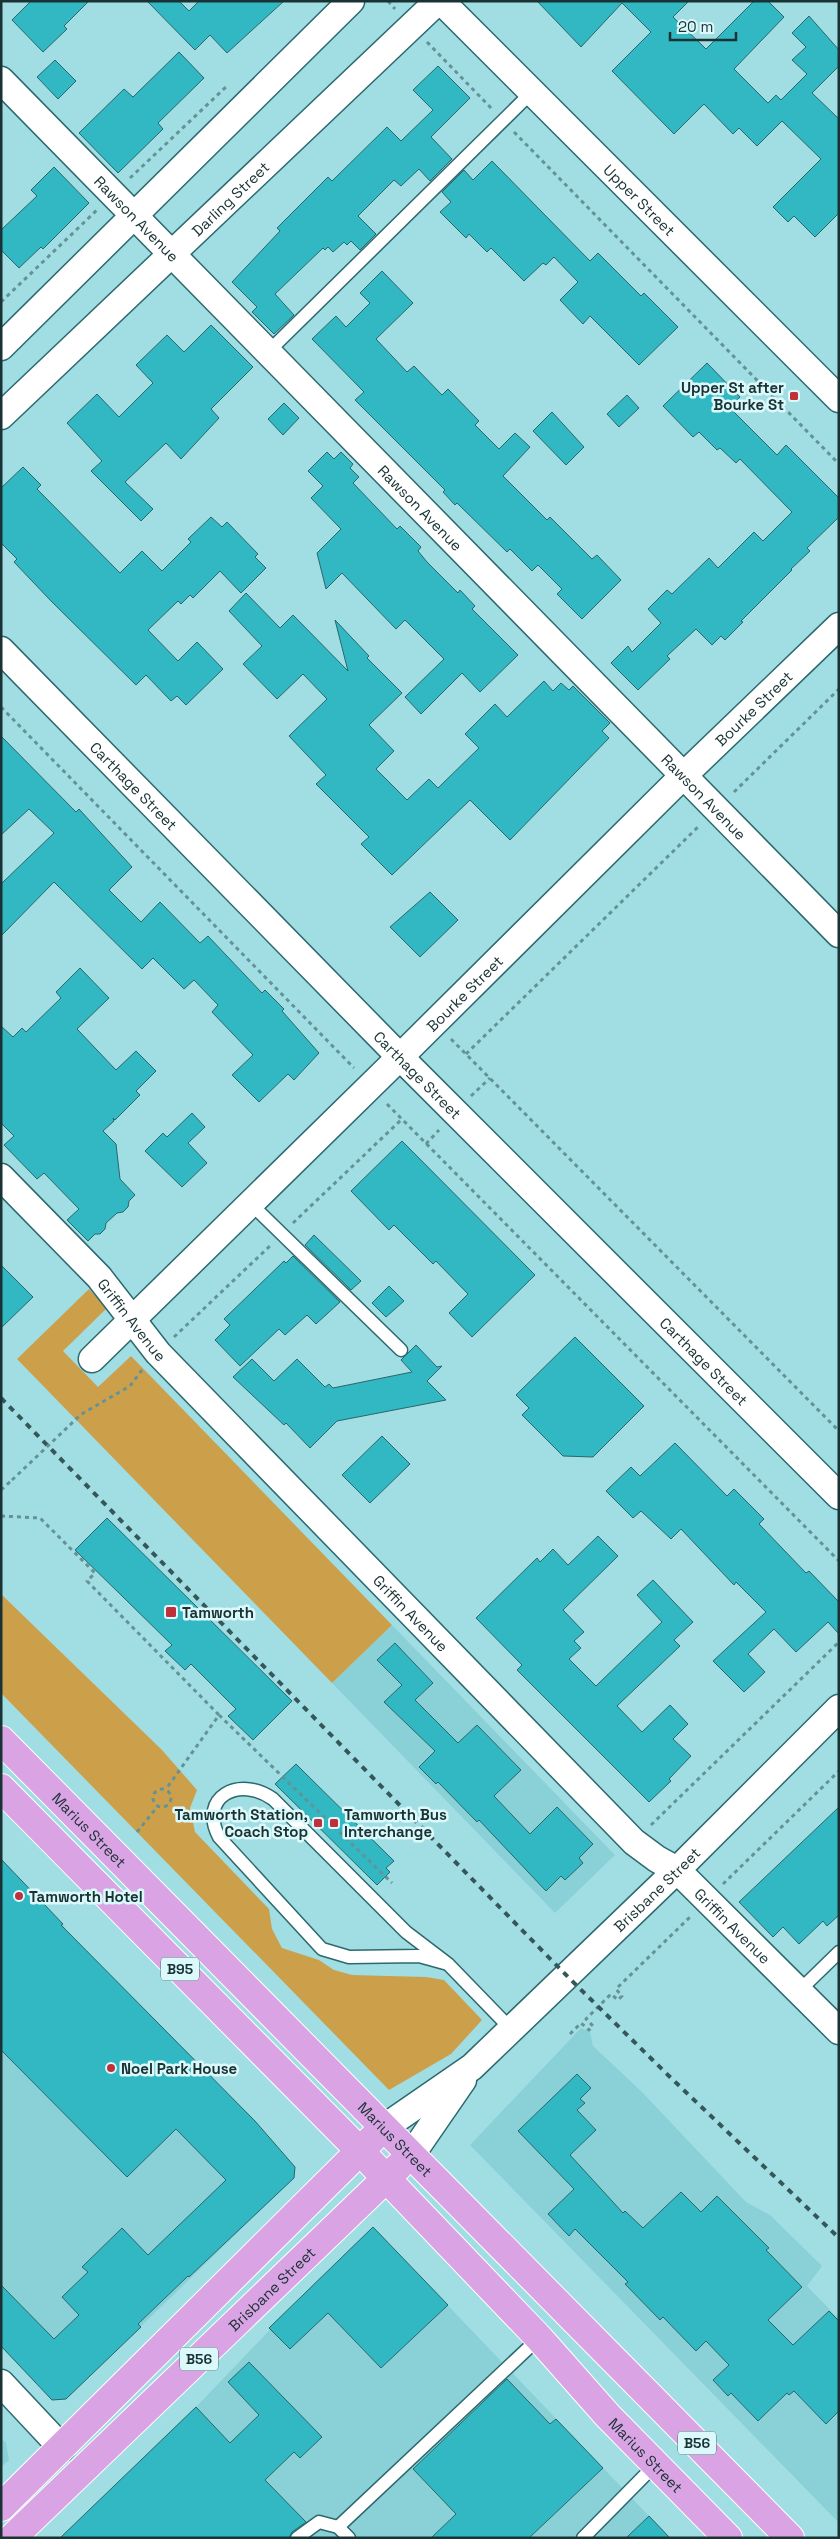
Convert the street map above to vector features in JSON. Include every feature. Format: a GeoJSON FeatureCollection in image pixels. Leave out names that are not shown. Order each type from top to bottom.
{"type":"FeatureCollection","features":[{"type":"Feature","properties":{"kind":"main road","name":"Marius Street"},"geometry":{"type":"LineString","coordinates":[[1,1740],[790,2538]]}},
{"type":"Feature","properties":{"kind":"main road","name":"Marius Street"},"geometry":{"type":"LineString","coordinates":[[1,1788],[360,2151],[539,2338],[608,2416],[728,2538]]}},
{"type":"Feature","properties":{"kind":"main road","name":"Brisbane Street"},"geometry":{"type":"LineString","coordinates":[[1,2507],[385,2127]]}},
{"type":"Feature","properties":{"kind":"main road","name":"Brisbane Street"},"geometry":{"type":"LineString","coordinates":[[12,2538],[412,2154]]}},
{"type":"Feature","properties":{"kind":"street"},"geometry":{"type":"LineString","coordinates":[[1,347],[351,1]]}},
{"type":"Feature","properties":{"kind":"street","name":"Upper Street"},"geometry":{"type":"LineString","coordinates":[[440,1],[839,399]]}},
{"type":"Feature","properties":{"kind":"street","name":"Darling Street"},"geometry":{"type":"LineString","coordinates":[[1,416],[440,1]]}},
{"type":"Feature","properties":{"kind":"street","name":"Rawson Avenue"},"geometry":{"type":"LineString","coordinates":[[1,80],[839,934]]}},
{"type":"Feature","properties":{"kind":"street","name":"Bourke Street"},"geometry":{"type":"LineString","coordinates":[[92,1360],[683,776],[839,626]]}},
{"type":"Feature","properties":{"kind":"street","name":"Carthage Street"},"geometry":{"type":"LineString","coordinates":[[1,650],[400,1057],[839,1496]]}},
{"type":"Feature","properties":{"kind":"street","name":"Griffin Avenue"},"geometry":{"type":"LineString","coordinates":[[1,1177],[99,1278],[158,1353],[634,1842],[657,1859],[677,1870],[839,2031]]}},
{"type":"Feature","properties":{"kind":"street","name":"Brisbane Street"},"geometry":{"type":"LineString","coordinates":[[385,2127],[472,2067],[677,1870],[839,1708]]}},
{"type":"Feature","properties":{"kind":"street","name":"Brisbane Street"},"geometry":{"type":"LineString","coordinates":[[412,2154],[472,2067]]}},
{"type":"Feature","properties":{"kind":"street"},"geometry":{"type":"LineString","coordinates":[[1,2383],[62,2448]]}},
{"type":"Feature","properties":{"kind":"lane"},"geometry":{"type":"LineString","coordinates":[[268,352],[532,92]]}},
{"type":"Feature","properties":{"kind":"lane"},"geometry":{"type":"LineString","coordinates":[[250,1203],[401,1350]]}},
{"type":"Feature","properties":{"kind":"lane"},"geometry":{"type":"LineString","coordinates":[[448,1964],[419,1956],[349,1957],[322,1949],[219,1837],[213,1818],[219,1800],[227,1793],[246,1788],[255,1789],[269,1796],[286,1810],[406,1932],[448,1964],[512,2030]]}},
{"type":"Feature","properties":{"kind":"lane"},"geometry":{"type":"LineString","coordinates":[[798,1991],[839,1952]]}},
{"type":"Feature","properties":{"kind":"lane"},"geometry":{"type":"LineString","coordinates":[[338,2527],[539,2338]]}},
{"type":"Feature","properties":{"kind":"lane"},"geometry":{"type":"LineString","coordinates":[[583,2538],[655,2465]]}},
{"type":"Feature","properties":{"kind":"lane"},"geometry":{"type":"LineString","coordinates":[[297,2538],[319,2522],[338,2527],[349,2538]]}},
{"type":"Feature","properties":{"kind":"path"},"geometry":{"type":"LineString","coordinates":[[425,41],[839,464]]}},
{"type":"Feature","properties":{"kind":"path"},"geometry":{"type":"LineString","coordinates":[[128,181],[232,81]]}},
{"type":"Feature","properties":{"kind":"path"},"geometry":{"type":"LineString","coordinates":[[1,302],[100,208]]}},
{"type":"Feature","properties":{"kind":"path"},"geometry":{"type":"LineString","coordinates":[[466,1054],[839,689]]}},
{"type":"Feature","properties":{"kind":"path"},"geometry":{"type":"LineString","coordinates":[[1,707],[352,1066]]}},
{"type":"Feature","properties":{"kind":"path"},"geometry":{"type":"LineString","coordinates":[[435,1022],[839,1431]]}},
{"type":"Feature","properties":{"kind":"path"},"geometry":{"type":"LineString","coordinates":[[478,1089],[490,1078]]}},
{"type":"Feature","properties":{"kind":"path"},"geometry":{"type":"LineString","coordinates":[[387,1104],[839,1561]]}},
{"type":"Feature","properties":{"kind":"path"},"geometry":{"type":"LineString","coordinates":[[426,1144],[443,1126]]}},
{"type":"Feature","properties":{"kind":"path"},"geometry":{"type":"LineString","coordinates":[[1,1490],[80,1415],[130,1386],[144,1368]]}},
{"type":"Feature","properties":{"kind":"path"},"geometry":{"type":"LineString","coordinates":[[1,1516],[40,1518],[95,1573],[87,1581],[219,1715],[392,1883]]}},
{"type":"Feature","properties":{"kind":"path"},"geometry":{"type":"LineString","coordinates":[[645,1832],[839,1642]]}},
{"type":"Feature","properties":{"kind":"path"},"geometry":{"type":"LineString","coordinates":[[166,1789],[219,1715]]}},
{"type":"Feature","properties":{"kind":"path"},"geometry":{"type":"LineString","coordinates":[[720,1887],[839,1771]]}},
{"type":"Feature","properties":{"kind":"path"},"geometry":{"type":"LineString","coordinates":[[158,1789],[166,1789],[171,1794],[171,1801],[166,1806],[158,1806],[153,1801],[153,1794],[158,1789]]}},
{"type":"Feature","properties":{"kind":"path"},"geometry":{"type":"LineString","coordinates":[[136,1832],[158,1806]]}},
{"type":"Feature","properties":{"kind":"path"},"geometry":{"type":"LineString","coordinates":[[570,2034],[581,2023],[588,2030],[593,2026],[586,2019],[611,1994],[618,2000],[622,1996],[616,1989],[696,1910]]}},
{"type":"Feature","properties":{"kind":"shaded area"},"geometry":{"type":"Polygon","coordinates":[[[89,1289],[107,1308],[63,1351],[98,1387],[131,1356],[392,1625],[332,1683],[17,1359],[89,1289]]]}},
{"type":"Feature","properties":{"kind":"shaded area"},"geometry":{"type":"Polygon","coordinates":[[[1,1594],[162,1750],[197,1790],[190,1808],[195,1832],[269,1909],[272,1929],[282,1948],[319,1960],[334,1970],[352,1975],[426,1977],[444,1980],[482,2020],[451,2054],[389,2090],[1,1693],[1,1594]]]}},
{"type":"Feature","properties":{"kind":"shaded area"},"geometry":{"type":"Polygon","coordinates":[[[392,1625],[615,1855],[555,1913],[332,1683],[392,1625]]]}},
{"type":"Feature","properties":{"kind":"shaded area"},"geometry":{"type":"Polygon","coordinates":[[[1,1860],[63,1924],[66,1930],[255,2121],[295,2167],[294,2178],[66,2399],[52,2400],[1,2347],[1,1860]]]}},
{"type":"Feature","properties":{"kind":"shaded area"},"geometry":{"type":"Polygon","coordinates":[[[581,2028],[590,2032],[593,2046],[641,2091],[746,2202],[770,2215],[822,2266],[807,2286],[839,2319],[839,2523],[470,2145],[581,2028]]]}},
{"type":"Feature","properties":{"kind":"shaded area"},"geometry":{"type":"Polygon","coordinates":[[[373,2227],[670,2538],[60,2538],[196,2407],[307,2291],[373,2227]]]}},
{"type":"Feature","properties":{"kind":"shaded area"},"geometry":{"type":"Polygon","coordinates":[[[1,2438],[6,2443],[9,2460],[1,2467],[1,2438]]]}},
{"type":"Feature","properties":{"kind":"building"},"geometry":{"type":"Polygon","coordinates":[[[31,1],[89,1],[64,26],[67,29],[43,52],[12,20],[31,1]]]}},
{"type":"Feature","properties":{"kind":"building"},"geometry":{"type":"Polygon","coordinates":[[[147,1],[179,1],[189,11],[199,1],[284,1],[227,53],[210,35],[195,50],[147,1]]]}},
{"type":"Feature","properties":{"kind":"building"},"geometry":{"type":"Polygon","coordinates":[[[537,1],[689,1],[673,17],[706,49],[754,1],[768,1],[784,17],[734,69],[768,103],[776,95],[781,100],[807,74],[792,60],[806,47],[792,33],[809,16],[839,50],[839,66],[812,93],[839,119],[839,213],[815,237],[794,216],[788,222],[773,207],[821,159],[782,121],[757,146],[739,128],[733,134],[704,104],[674,134],[612,71],[651,32],[622,3],[581,47],[537,1]]]}},
{"type":"Feature","properties":{"kind":"building"},"geometry":{"type":"Polygon","coordinates":[[[179,52],[204,78],[158,123],[163,129],[118,173],[79,133],[124,89],[133,97],[179,52]]]}},
{"type":"Feature","properties":{"kind":"building"},"geometry":{"type":"Polygon","coordinates":[[[55,60],[76,81],[58,99],[37,77],[55,60]]]}},
{"type":"Feature","properties":{"kind":"building"},"geometry":{"type":"Polygon","coordinates":[[[438,66],[470,98],[431,137],[452,159],[430,181],[419,169],[401,186],[394,180],[358,216],[376,234],[360,250],[351,241],[347,245],[344,242],[333,252],[328,247],[325,250],[323,248],[275,294],[294,315],[274,334],[252,312],[257,307],[232,282],[280,231],[277,228],[328,177],[332,181],[387,127],[401,141],[433,110],[413,90],[438,66]]]}},
{"type":"Feature","properties":{"kind":"building"},"geometry":{"type":"Polygon","coordinates":[[[492,161],[590,261],[598,253],[641,296],[644,293],[678,327],[639,365],[590,316],[583,324],[560,300],[578,282],[554,257],[546,265],[543,263],[524,281],[491,248],[487,252],[469,234],[466,238],[440,212],[451,202],[442,192],[464,170],[473,180],[492,161]]]}},
{"type":"Feature","properties":{"kind":"building"},"geometry":{"type":"Polygon","coordinates":[[[54,167],[89,203],[43,249],[41,247],[19,268],[1,250],[1,230],[37,196],[31,190],[54,167]]]}},
{"type":"Feature","properties":{"kind":"building"},"geometry":{"type":"Polygon","coordinates":[[[382,271],[413,303],[376,339],[407,372],[414,366],[442,395],[448,389],[479,421],[475,425],[499,449],[515,433],[530,447],[503,476],[547,520],[550,517],[592,559],[597,555],[621,580],[582,619],[557,594],[562,589],[538,565],[532,571],[510,549],[507,552],[457,503],[455,505],[443,492],[445,490],[355,400],[364,392],[312,339],[336,316],[346,327],[370,303],[360,293],[382,271]]]}},
{"type":"Feature","properties":{"kind":"building"},"geometry":{"type":"Polygon","coordinates":[[[211,325],[253,367],[211,409],[219,418],[181,459],[166,443],[125,482],[153,509],[141,521],[91,471],[102,461],[67,423],[97,394],[119,417],[153,383],[136,365],[167,335],[184,352],[211,325]]]}},
{"type":"Feature","properties":{"kind":"building"},"geometry":{"type":"Polygon","coordinates":[[[707,363],[740,397],[729,407],[777,455],[786,445],[839,498],[839,517],[807,548],[810,551],[741,621],[743,622],[725,640],[721,636],[712,645],[696,629],[667,656],[670,659],[638,690],[611,663],[628,646],[632,652],[661,623],[648,609],[667,590],[672,594],[709,558],[718,568],[754,532],[763,541],[792,512],[740,459],[736,463],[720,448],[717,450],[699,432],[693,437],[663,406],[707,363]]]}},
{"type":"Feature","properties":{"kind":"building"},"geometry":{"type":"Polygon","coordinates":[[[627,395],[639,408],[619,427],[607,414],[627,395]]]}},
{"type":"Feature","properties":{"kind":"building"},"geometry":{"type":"Polygon","coordinates":[[[284,403],[299,418],[283,435],[268,419],[284,403]]]}},
{"type":"Feature","properties":{"kind":"building"},"geometry":{"type":"Polygon","coordinates":[[[552,412],[584,447],[566,465],[533,431],[552,412]]]}},
{"type":"Feature","properties":{"kind":"building"},"geometry":{"type":"Polygon","coordinates":[[[327,452],[334,459],[341,452],[353,464],[350,468],[359,477],[353,483],[397,529],[400,526],[421,547],[418,551],[427,562],[458,593],[460,590],[475,606],[472,609],[518,655],[480,692],[462,673],[421,714],[405,697],[444,659],[405,620],[396,629],[342,573],[326,589],[317,553],[341,529],[311,498],[323,486],[308,471],[327,452]]]}},
{"type":"Feature","properties":{"kind":"building"},"geometry":{"type":"Polygon","coordinates":[[[23,467],[41,485],[37,489],[120,573],[142,551],[162,571],[191,542],[188,539],[211,517],[222,527],[227,522],[258,554],[255,557],[266,568],[241,593],[220,571],[193,598],[190,595],[181,604],[178,601],[148,630],[178,661],[197,642],[223,669],[186,705],[177,696],[171,701],[146,675],[136,685],[14,562],[17,559],[1,543],[1,488],[23,467]]]}},
{"type":"Feature","properties":{"kind":"building"},"geometry":{"type":"Polygon","coordinates":[[[246,593],[280,628],[293,615],[348,671],[335,620],[369,656],[367,658],[402,693],[369,725],[394,751],[376,769],[407,800],[429,779],[438,788],[479,748],[465,734],[495,704],[507,717],[544,681],[553,691],[561,683],[569,690],[573,686],[610,723],[602,731],[609,738],[510,840],[470,800],[392,875],[361,844],[369,837],[316,784],[326,775],[289,736],[327,699],[303,674],[277,699],[243,664],[262,646],[229,611],[246,593]]]}},
{"type":"Feature","properties":{"kind":"building"},"geometry":{"type":"Polygon","coordinates":[[[1,736],[76,812],[79,809],[132,867],[109,890],[141,922],[160,902],[200,943],[208,936],[262,993],[265,990],[284,1009],[282,1011],[319,1053],[294,1080],[288,1074],[259,1102],[232,1075],[253,1055],[212,1012],[218,1005],[194,980],[184,989],[153,958],[142,969],[54,882],[1,936],[1,884],[54,833],[29,809],[1,835],[1,736]]]}},
{"type":"Feature","properties":{"kind":"building"},"geometry":{"type":"Polygon","coordinates":[[[430,892],[458,920],[420,957],[390,927],[430,892]]]}},
{"type":"Feature","properties":{"kind":"building"},"geometry":{"type":"Polygon","coordinates":[[[80,968],[109,998],[77,1029],[116,1070],[136,1051],[156,1071],[136,1091],[140,1095],[115,1120],[113,1118],[114,1121],[103,1131],[116,1144],[120,1179],[135,1195],[123,1212],[117,1213],[106,1223],[105,1229],[100,1234],[95,1234],[88,1241],[67,1220],[79,1209],[44,1173],[37,1179],[4,1145],[14,1136],[1,1123],[1,1026],[13,1037],[22,1028],[26,1032],[61,998],[56,992],[80,968]]]}},
{"type":"Feature","properties":{"kind":"building"},"geometry":{"type":"Polygon","coordinates":[[[192,1113],[205,1127],[188,1143],[207,1163],[182,1187],[145,1151],[163,1133],[167,1137],[192,1113]]]}},
{"type":"Feature","properties":{"kind":"building"},"geometry":{"type":"Polygon","coordinates":[[[402,1141],[535,1275],[472,1337],[449,1313],[468,1294],[436,1261],[433,1264],[394,1225],[389,1230],[351,1191],[402,1141]]]}},
{"type":"Feature","properties":{"kind":"building"},"geometry":{"type":"Polygon","coordinates":[[[314,1235],[361,1281],[351,1290],[305,1245],[314,1235]]]}},
{"type":"Feature","properties":{"kind":"building"},"geometry":{"type":"Polygon","coordinates":[[[293,1256],[340,1302],[316,1324],[307,1315],[285,1335],[279,1329],[240,1366],[215,1340],[230,1325],[224,1319],[284,1261],[286,1263],[293,1256]]]}},
{"type":"Feature","properties":{"kind":"building"},"geometry":{"type":"Polygon","coordinates":[[[1,1265],[33,1297],[1,1328],[1,1265]]]}},
{"type":"Feature","properties":{"kind":"building"},"geometry":{"type":"Polygon","coordinates":[[[389,1286],[404,1301],[386,1317],[372,1303],[389,1286]]]}},
{"type":"Feature","properties":{"kind":"building"},"geometry":{"type":"Polygon","coordinates":[[[575,1337],[644,1406],[593,1457],[563,1456],[522,1415],[529,1408],[516,1395],[575,1337]]]}},
{"type":"Feature","properties":{"kind":"building"},"geometry":{"type":"Polygon","coordinates":[[[416,1345],[437,1367],[442,1366],[427,1381],[446,1400],[337,1421],[310,1448],[286,1423],[284,1425],[233,1377],[252,1359],[274,1381],[297,1359],[325,1387],[329,1384],[333,1388],[412,1372],[401,1360],[416,1345]]]}},
{"type":"Feature","properties":{"kind":"building"},"geometry":{"type":"Polygon","coordinates":[[[382,1436],[410,1464],[370,1503],[342,1475],[382,1436]]]}},
{"type":"Feature","properties":{"kind":"building"},"geometry":{"type":"Polygon","coordinates":[[[675,1443],[727,1496],[734,1489],[764,1519],[759,1524],[806,1573],[809,1571],[839,1602],[839,1634],[828,1622],[796,1652],[774,1629],[748,1654],[765,1672],[744,1692],[713,1661],[766,1612],[736,1582],[734,1585],[681,1529],[671,1539],[641,1511],[633,1518],[606,1491],[631,1467],[640,1476],[675,1443]]]}},
{"type":"Feature","properties":{"kind":"building","name":"Tamworth"},"geometry":{"type":"Polygon","coordinates":[[[107,1518],[292,1701],[253,1740],[228,1716],[236,1709],[191,1664],[185,1670],[165,1651],[172,1645],[75,1550],[107,1518]]]}},
{"type":"Feature","properties":{"kind":"building"},"geometry":{"type":"Polygon","coordinates":[[[598,1536],[618,1556],[563,1610],[584,1632],[574,1641],[581,1648],[569,1659],[596,1686],[662,1622],[637,1595],[653,1580],[693,1622],[674,1640],[680,1646],[617,1706],[642,1732],[670,1705],[688,1724],[673,1739],[691,1756],[669,1779],[671,1781],[649,1802],[517,1670],[522,1665],[476,1618],[537,1558],[540,1562],[553,1549],[568,1565],[598,1536]]]}},
{"type":"Feature","properties":{"kind":"building"},"geometry":{"type":"Polygon","coordinates":[[[395,1643],[433,1683],[415,1700],[458,1743],[477,1725],[521,1770],[494,1796],[530,1834],[557,1807],[593,1844],[579,1858],[583,1863],[565,1880],[561,1876],[546,1891],[479,1820],[477,1822],[438,1782],[436,1784],[419,1767],[435,1751],[384,1702],[402,1685],[377,1660],[395,1643]]]}},
{"type":"Feature","properties":{"kind":"building","name":"Tamworth Bus Interchange"},"geometry":{"type":"Polygon","coordinates":[[[296,1764],[394,1861],[386,1868],[390,1872],[377,1885],[275,1784],[296,1764]]]}},
{"type":"Feature","properties":{"kind":"building"},"geometry":{"type":"Polygon","coordinates":[[[839,1807],[839,1915],[827,1926],[823,1921],[799,1944],[783,1927],[773,1937],[739,1902],[839,1807]]]}},
{"type":"Feature","properties":{"kind":"building"},"geometry":{"type":"Polygon","coordinates":[[[1,1859],[63,1924],[61,1925],[255,2121],[295,2167],[294,2178],[138,2324],[141,2327],[66,2399],[52,2400],[1,2346],[1,2285],[54,2339],[79,2315],[62,2297],[88,2272],[82,2267],[122,2228],[148,2255],[226,2180],[176,2129],[127,2177],[1,2050],[1,1859]]]}},
{"type":"Feature","properties":{"kind":"building"},"geometry":{"type":"Polygon","coordinates":[[[577,2074],[591,2088],[580,2099],[585,2103],[577,2110],[596,2130],[570,2155],[623,2213],[625,2211],[643,2228],[681,2192],[701,2212],[717,2196],[769,2248],[766,2250],[802,2287],[768,2320],[793,2345],[829,2311],[839,2321],[839,2411],[826,2424],[794,2391],[789,2395],[787,2393],[758,2421],[731,2393],[728,2396],[713,2380],[729,2365],[706,2341],[696,2351],[663,2317],[660,2320],[625,2284],[628,2282],[575,2229],[569,2236],[548,2214],[574,2189],[518,2131],[577,2074]]]}},
{"type":"Feature","properties":{"kind":"building"},"geometry":{"type":"Polygon","coordinates":[[[373,2227],[448,2305],[381,2368],[328,2313],[290,2349],[269,2328],[373,2227]]]}},
{"type":"Feature","properties":{"kind":"building"},"geometry":{"type":"Polygon","coordinates":[[[249,2362],[322,2437],[300,2458],[294,2452],[265,2480],[306,2522],[292,2532],[289,2538],[60,2538],[196,2407],[230,2443],[259,2415],[228,2382],[249,2362]]]}},
{"type":"Feature","properties":{"kind":"building"},"geometry":{"type":"Polygon","coordinates":[[[507,2379],[550,2424],[556,2419],[603,2468],[529,2538],[431,2538],[456,2514],[413,2469],[507,2379]]]}},
{"type":"Feature","properties":{"kind":"building"},"geometry":{"type":"Polygon","coordinates":[[[649,2516],[670,2538],[626,2538],[649,2516]]]}},
{"type":"Feature","properties":{"kind":"railway"},"geometry":{"type":"LineString","coordinates":[[1,1398],[568,1977],[839,2238]]}},
{"type":"Feature","properties":{"kind":"place","name":"Upper St after Bourke St"},"geometry":{"type":"Point","coordinates":[794,396]}},
{"type":"Feature","properties":{"kind":"place","name":"Tamworth"},"geometry":{"type":"Point","coordinates":[171,1612]}},
{"type":"Feature","properties":{"kind":"place","name":"Tamworth Station, Coach Stop"},"geometry":{"type":"Point","coordinates":[318,1823]}},
{"type":"Feature","properties":{"kind":"place","name":"Tamworth Bus Interchange"},"geometry":{"type":"Point","coordinates":[334,1823]}},
{"type":"Feature","properties":{"kind":"place","name":"Tamworth Hotel"},"geometry":{"type":"Point","coordinates":[19,1896]}},
{"type":"Feature","properties":{"kind":"place","name":"Noel Park House"},"geometry":{"type":"Point","coordinates":[111,2068]}}]}
